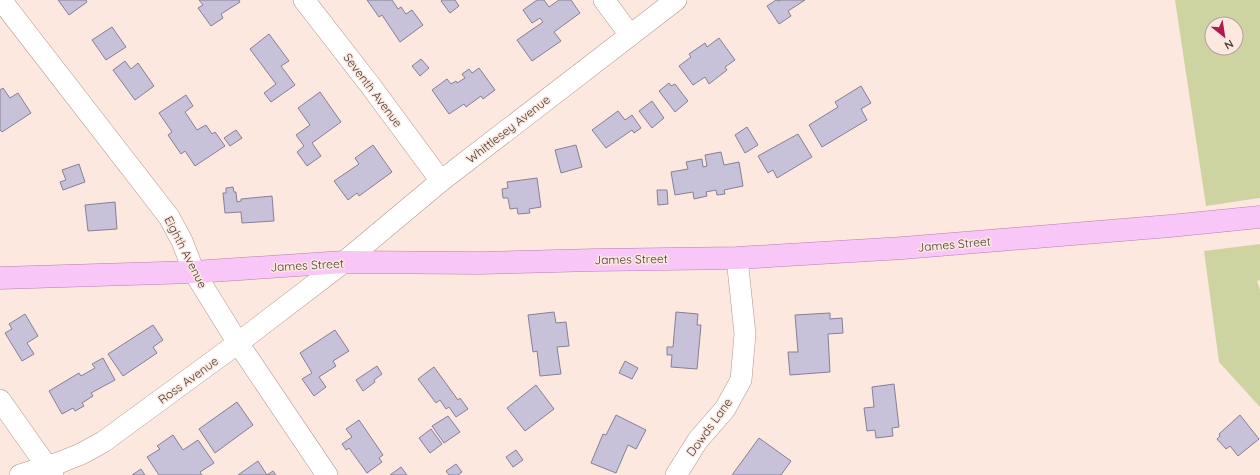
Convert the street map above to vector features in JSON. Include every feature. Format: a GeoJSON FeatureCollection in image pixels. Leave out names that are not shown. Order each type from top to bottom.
{"type":"FeatureCollection","features":[{"type":"Feature","properties":{"kind":"main road","name":"James Street"},"geometry":{"type":"LineString","coordinates":[[0,278],[194,272],[344,262],[479,263],[737,258],[903,248],[1260,217]]}},
{"type":"Feature","properties":{"kind":"street","name":"Eighth Avenue"},"geometry":{"type":"LineString","coordinates":[[1,0],[169,217],[182,241],[194,272],[238,343],[327,475]]}},
{"type":"Feature","properties":{"kind":"street","name":"Seventh Avenue"},"geometry":{"type":"LineString","coordinates":[[304,0],[370,85],[441,181]]}},
{"type":"Feature","properties":{"kind":"street"},"geometry":{"type":"LineString","coordinates":[[604,0],[630,36]]}},
{"type":"Feature","properties":{"kind":"street","name":"Whittlesey Avenue"},"geometry":{"type":"LineString","coordinates":[[344,262],[441,181],[676,0]]}},
{"type":"Feature","properties":{"kind":"street","name":"Dowds Lane"},"geometry":{"type":"LineString","coordinates":[[676,475],[698,440],[725,409],[741,380],[745,334],[737,258]]}},
{"type":"Feature","properties":{"kind":"street","name":"Ross Avenue"},"geometry":{"type":"LineString","coordinates":[[20,475],[50,471],[61,462],[81,454],[103,442],[238,343],[344,262]]}},
{"type":"Feature","properties":{"kind":"street"},"geometry":{"type":"LineString","coordinates":[[0,400],[50,471]]}},
{"type":"Feature","properties":{"kind":"green space"},"geometry":{"type":"Polygon","coordinates":[[[1175,0],[1260,0],[1260,198],[1206,206],[1175,0]]]}},
{"type":"Feature","properties":{"kind":"green space"},"geometry":{"type":"Polygon","coordinates":[[[1260,244],[1260,280],[1257,281],[1260,290],[1260,407],[1219,362],[1204,251],[1260,244]]]}},
{"type":"Feature","properties":{"kind":"building"},"geometry":{"type":"Polygon","coordinates":[[[58,0],[86,0],[87,2],[69,15],[58,0]]]}},
{"type":"Feature","properties":{"kind":"building"},"geometry":{"type":"Polygon","coordinates":[[[199,0],[239,0],[240,2],[221,14],[223,18],[211,26],[198,8],[203,5],[199,0]]]}},
{"type":"Feature","properties":{"kind":"building"},"geometry":{"type":"Polygon","coordinates":[[[367,0],[392,0],[398,9],[401,7],[406,14],[412,10],[423,25],[400,42],[382,15],[379,17],[367,0]]]}},
{"type":"Feature","properties":{"kind":"building"},"geometry":{"type":"Polygon","coordinates":[[[455,0],[459,6],[450,13],[441,1],[455,0]]]}},
{"type":"Feature","properties":{"kind":"building"},"geometry":{"type":"Polygon","coordinates":[[[537,0],[544,0],[549,7],[559,0],[571,0],[580,13],[554,32],[561,41],[532,61],[517,40],[543,22],[540,18],[532,23],[523,10],[537,0]]]}},
{"type":"Feature","properties":{"kind":"building"},"geometry":{"type":"Polygon","coordinates":[[[776,0],[805,0],[788,11],[791,16],[779,24],[767,6],[776,0]]]}},
{"type":"Feature","properties":{"kind":"building"},"geometry":{"type":"Polygon","coordinates":[[[112,27],[126,47],[106,60],[92,40],[112,27]]]}},
{"type":"Feature","properties":{"kind":"building"},"geometry":{"type":"Polygon","coordinates":[[[269,34],[289,61],[281,66],[295,85],[271,102],[264,93],[276,84],[250,49],[269,34]]]}},
{"type":"Feature","properties":{"kind":"building"},"geometry":{"type":"Polygon","coordinates":[[[719,38],[735,60],[725,67],[727,70],[709,84],[705,77],[693,85],[679,66],[691,57],[689,54],[705,43],[707,47],[719,38]]]}},
{"type":"Feature","properties":{"kind":"building"},"geometry":{"type":"Polygon","coordinates":[[[421,59],[429,68],[420,76],[412,66],[421,59]]]}},
{"type":"Feature","properties":{"kind":"building"},"geometry":{"type":"Polygon","coordinates":[[[125,61],[131,69],[138,63],[154,86],[135,100],[113,70],[125,61]]]}},
{"type":"Feature","properties":{"kind":"building"},"geometry":{"type":"Polygon","coordinates":[[[479,68],[495,90],[483,99],[481,96],[466,107],[464,104],[449,114],[432,90],[447,79],[451,84],[456,81],[457,83],[465,78],[462,74],[469,69],[472,73],[479,68]]]}},
{"type":"Feature","properties":{"kind":"building"},"geometry":{"type":"Polygon","coordinates":[[[669,83],[671,86],[675,84],[688,101],[675,112],[659,91],[669,83]]]}},
{"type":"Feature","properties":{"kind":"building"},"geometry":{"type":"Polygon","coordinates":[[[861,86],[871,103],[861,109],[867,120],[822,147],[809,125],[838,107],[835,102],[861,86]]]}},
{"type":"Feature","properties":{"kind":"building"},"geometry":{"type":"Polygon","coordinates":[[[3,88],[10,98],[18,93],[31,113],[2,132],[0,130],[0,90],[3,88]]]}},
{"type":"Feature","properties":{"kind":"building"},"geometry":{"type":"Polygon","coordinates":[[[320,92],[341,122],[312,143],[321,156],[307,166],[297,152],[304,146],[296,135],[310,125],[298,108],[320,92]]]}},
{"type":"Feature","properties":{"kind":"building"},"geometry":{"type":"Polygon","coordinates":[[[186,95],[193,106],[185,112],[197,130],[206,125],[212,134],[215,132],[225,146],[195,166],[185,151],[181,154],[168,135],[172,132],[159,113],[186,95]]]}},
{"type":"Feature","properties":{"kind":"building"},"geometry":{"type":"Polygon","coordinates":[[[652,101],[664,118],[652,128],[639,111],[652,101]]]}},
{"type":"Feature","properties":{"kind":"building"},"geometry":{"type":"Polygon","coordinates":[[[618,111],[625,120],[632,115],[641,128],[634,133],[632,130],[606,148],[592,130],[618,111]]]}},
{"type":"Feature","properties":{"kind":"building"},"geometry":{"type":"Polygon","coordinates":[[[747,127],[758,145],[745,153],[735,135],[747,127]]]}},
{"type":"Feature","properties":{"kind":"building"},"geometry":{"type":"Polygon","coordinates":[[[236,130],[242,138],[230,146],[224,138],[236,130]]]}},
{"type":"Feature","properties":{"kind":"building"},"geometry":{"type":"Polygon","coordinates":[[[798,134],[812,157],[777,178],[773,170],[768,173],[758,156],[798,134]]]}},
{"type":"Feature","properties":{"kind":"building"},"geometry":{"type":"Polygon","coordinates":[[[373,145],[392,172],[359,196],[357,193],[348,200],[334,181],[359,164],[355,158],[373,145]]]}},
{"type":"Feature","properties":{"kind":"building"},"geometry":{"type":"Polygon","coordinates":[[[576,145],[582,167],[561,173],[555,150],[576,145]]]}},
{"type":"Feature","properties":{"kind":"building"},"geometry":{"type":"Polygon","coordinates":[[[721,152],[724,165],[739,162],[743,186],[724,190],[725,194],[717,195],[716,190],[706,192],[707,196],[694,199],[693,192],[675,195],[671,172],[688,169],[686,162],[702,159],[703,167],[707,166],[705,155],[721,152]]]}},
{"type":"Feature","properties":{"kind":"building"},"geometry":{"type":"Polygon","coordinates":[[[79,164],[85,182],[63,190],[60,182],[66,180],[62,170],[79,164]]]}},
{"type":"Feature","properties":{"kind":"building"},"geometry":{"type":"Polygon","coordinates":[[[537,178],[541,207],[529,209],[530,213],[518,214],[517,208],[510,209],[508,198],[503,198],[502,189],[508,188],[507,182],[537,178]]]}},
{"type":"Feature","properties":{"kind":"building"},"geometry":{"type":"Polygon","coordinates":[[[233,187],[234,192],[236,192],[237,202],[241,201],[241,199],[272,196],[274,221],[242,223],[241,212],[225,213],[223,193],[226,193],[226,188],[233,187]]]}},
{"type":"Feature","properties":{"kind":"building"},"geometry":{"type":"Polygon","coordinates":[[[657,190],[667,190],[668,204],[658,205],[657,190]]]}},
{"type":"Feature","properties":{"kind":"building"},"geometry":{"type":"Polygon","coordinates":[[[115,202],[117,229],[88,231],[85,205],[115,202]]]}},
{"type":"Feature","properties":{"kind":"building"},"geometry":{"type":"Polygon","coordinates":[[[554,312],[556,323],[566,322],[569,346],[557,347],[561,374],[540,376],[537,351],[533,352],[528,315],[554,312]]]}},
{"type":"Feature","properties":{"kind":"building"},"geometry":{"type":"Polygon","coordinates":[[[676,312],[698,314],[697,325],[701,325],[697,369],[671,367],[672,355],[667,355],[667,347],[673,347],[676,312]]]}},
{"type":"Feature","properties":{"kind":"building"},"geometry":{"type":"Polygon","coordinates":[[[830,313],[830,319],[842,318],[843,333],[828,334],[830,372],[790,375],[788,352],[798,352],[795,315],[830,313]]]}},
{"type":"Feature","properties":{"kind":"building"},"geometry":{"type":"Polygon","coordinates":[[[25,314],[38,336],[27,343],[34,354],[22,361],[5,333],[12,329],[9,324],[25,314]]]}},
{"type":"Feature","properties":{"kind":"building"},"geometry":{"type":"Polygon","coordinates":[[[153,325],[163,340],[153,347],[157,353],[123,376],[108,354],[153,325]]]}},
{"type":"Feature","properties":{"kind":"building"},"geometry":{"type":"Polygon","coordinates":[[[335,330],[349,351],[333,361],[336,366],[319,377],[326,387],[314,396],[302,379],[312,373],[300,353],[335,330]]]}},
{"type":"Feature","properties":{"kind":"building"},"geometry":{"type":"Polygon","coordinates":[[[103,358],[115,380],[91,393],[93,396],[82,403],[84,406],[75,411],[73,408],[62,414],[49,391],[79,373],[81,376],[95,368],[92,364],[103,358]]]}},
{"type":"Feature","properties":{"kind":"building"},"geometry":{"type":"Polygon","coordinates":[[[625,361],[638,368],[632,379],[619,373],[625,361]]]}},
{"type":"Feature","properties":{"kind":"building"},"geometry":{"type":"Polygon","coordinates":[[[377,366],[382,374],[374,380],[375,382],[363,391],[356,380],[377,366]]]}},
{"type":"Feature","properties":{"kind":"building"},"geometry":{"type":"Polygon","coordinates":[[[434,367],[458,400],[460,398],[468,409],[456,417],[449,407],[446,409],[440,400],[436,403],[418,379],[434,367]]]}},
{"type":"Feature","properties":{"kind":"building"},"geometry":{"type":"Polygon","coordinates":[[[894,384],[899,427],[892,428],[893,436],[876,438],[875,430],[867,431],[864,408],[874,407],[872,387],[894,384]]]}},
{"type":"Feature","properties":{"kind":"building"},"geometry":{"type":"Polygon","coordinates":[[[536,385],[554,409],[525,431],[507,408],[536,385]]]}},
{"type":"Feature","properties":{"kind":"building"},"geometry":{"type":"Polygon","coordinates":[[[237,402],[253,425],[215,453],[199,429],[237,402]]]}},
{"type":"Feature","properties":{"kind":"building"},"geometry":{"type":"Polygon","coordinates":[[[616,415],[646,430],[636,449],[628,445],[616,473],[591,463],[603,434],[606,435],[616,415]]]}},
{"type":"Feature","properties":{"kind":"building"},"geometry":{"type":"Polygon","coordinates":[[[1240,415],[1259,439],[1238,456],[1230,446],[1226,449],[1217,439],[1220,436],[1219,434],[1240,415]]]}},
{"type":"Feature","properties":{"kind":"building"},"geometry":{"type":"Polygon","coordinates":[[[448,416],[460,432],[444,443],[432,426],[448,416]]]}},
{"type":"Feature","properties":{"kind":"building"},"geometry":{"type":"Polygon","coordinates":[[[359,420],[383,455],[379,458],[382,462],[367,473],[349,448],[346,450],[342,444],[352,437],[346,429],[359,420]]]}},
{"type":"Feature","properties":{"kind":"building"},"geometry":{"type":"Polygon","coordinates":[[[431,429],[442,444],[430,453],[419,438],[431,429]]]}},
{"type":"Feature","properties":{"kind":"building"},"geometry":{"type":"Polygon","coordinates":[[[173,435],[183,450],[198,440],[214,463],[200,472],[202,475],[159,475],[147,457],[160,449],[157,446],[173,435]]]}},
{"type":"Feature","properties":{"kind":"building"},"geometry":{"type":"Polygon","coordinates":[[[759,438],[791,461],[781,475],[732,475],[759,438]]]}},
{"type":"Feature","properties":{"kind":"building"},"geometry":{"type":"Polygon","coordinates":[[[516,450],[523,460],[513,467],[506,457],[516,450]]]}},
{"type":"Feature","properties":{"kind":"building"},"geometry":{"type":"Polygon","coordinates":[[[258,461],[267,475],[238,475],[258,461]]]}},
{"type":"Feature","properties":{"kind":"building"},"geometry":{"type":"Polygon","coordinates":[[[456,464],[462,472],[458,475],[449,475],[446,471],[456,464]]]}},
{"type":"Feature","properties":{"kind":"building"},"geometry":{"type":"Polygon","coordinates":[[[401,467],[407,475],[390,475],[401,467]]]}},
{"type":"Feature","properties":{"kind":"building"},"geometry":{"type":"Polygon","coordinates":[[[141,469],[145,475],[132,475],[141,469]]]}},
{"type":"Feature","properties":{"kind":"building"},"geometry":{"type":"Polygon","coordinates":[[[273,471],[276,475],[267,475],[273,471]]]}}]}
